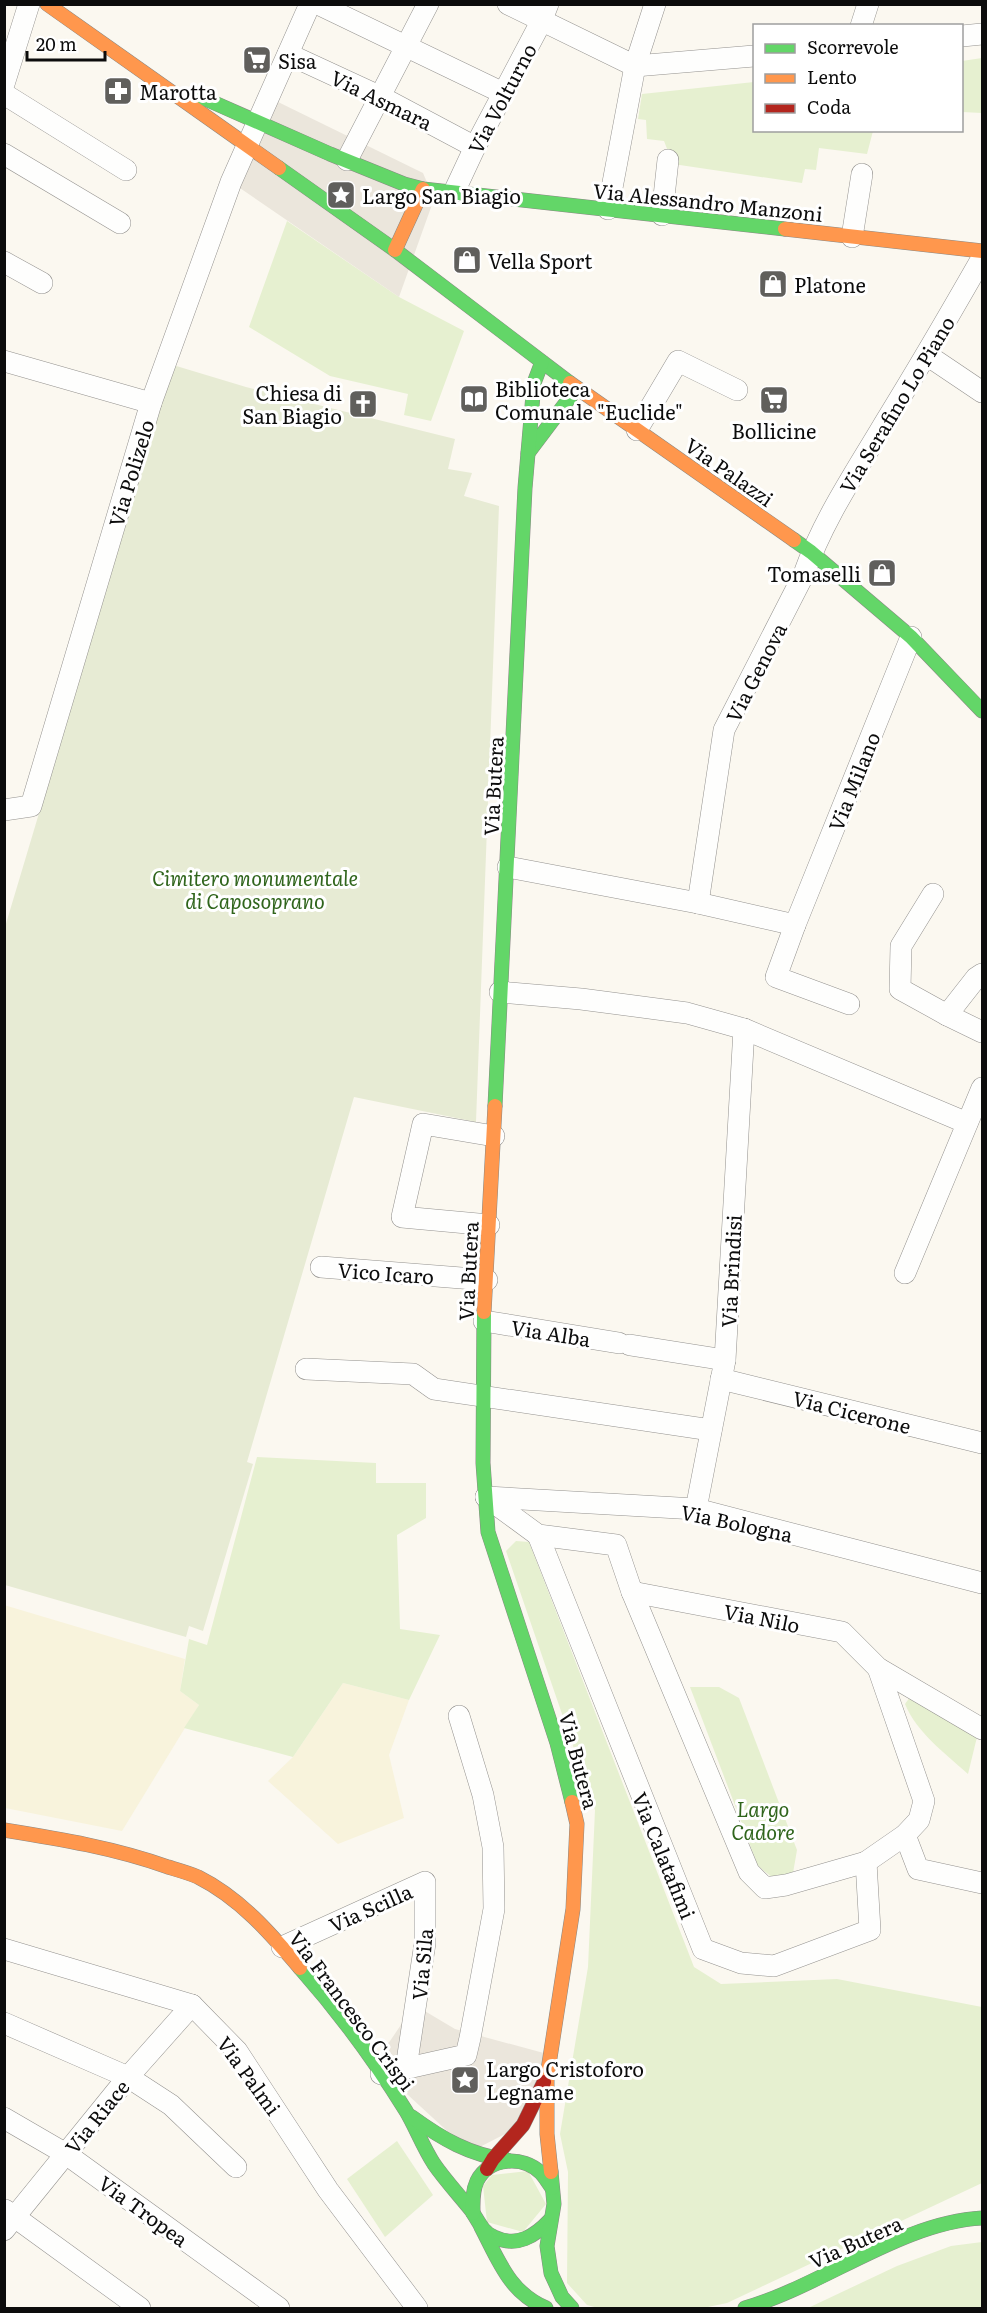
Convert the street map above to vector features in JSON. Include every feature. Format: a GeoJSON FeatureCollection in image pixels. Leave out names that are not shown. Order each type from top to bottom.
{"type":"FeatureCollection","features":[{"type":"Feature","properties":{"kind":"street"},"geometry":{"type":"LineString","coordinates":[[4,84],[29,4]]}},
{"type":"Feature","properties":{"kind":"street"},"geometry":{"type":"LineString","coordinates":[[47,4],[146,73]]}},
{"type":"Feature","properties":{"kind":"street","name":"Via Polizelo"},"geometry":{"type":"LineString","coordinates":[[4,810],[31,806],[151,403],[231,182],[310,4]]}},
{"type":"Feature","properties":{"kind":"street"},"geometry":{"type":"LineString","coordinates":[[318,4],[503,93]]}},
{"type":"Feature","properties":{"kind":"street"},"geometry":{"type":"LineString","coordinates":[[347,160],[428,4]]}},
{"type":"Feature","properties":{"kind":"street"},"geometry":{"type":"LineString","coordinates":[[508,4],[545,13],[635,66],[753,56]]}},
{"type":"Feature","properties":{"kind":"street"},"geometry":{"type":"LineString","coordinates":[[608,209],[635,66],[655,4]]}},
{"type":"Feature","properties":{"kind":"street"},"geometry":{"type":"LineString","coordinates":[[862,24],[868,4]]}},
{"type":"Feature","properties":{"kind":"street","name":"Via Volturno"},"geometry":{"type":"LineString","coordinates":[[454,192],[545,13]]}},
{"type":"Feature","properties":{"kind":"street"},"geometry":{"type":"LineString","coordinates":[[963,36],[982,34]]}},
{"type":"Feature","properties":{"kind":"street","name":"Via Asmara"},"geometry":{"type":"LineString","coordinates":[[288,54],[381,97],[475,147]]}},
{"type":"Feature","properties":{"kind":"street","name":"Via Alessandro Manzoni"},"geometry":{"type":"LineString","coordinates":[[146,73],[404,184],[427,189],[982,251]]}},
{"type":"Feature","properties":{"kind":"street","name":"Via Palazzi"},"geometry":{"type":"LineString","coordinates":[[146,73],[395,250],[577,388],[811,552],[911,637],[982,711]]}},
{"type":"Feature","properties":{"kind":"street"},"geometry":{"type":"LineString","coordinates":[[4,94],[126,170]]}},
{"type":"Feature","properties":{"kind":"street"},"geometry":{"type":"LineString","coordinates":[[4,154],[120,223]]}},
{"type":"Feature","properties":{"kind":"street"},"geometry":{"type":"LineString","coordinates":[[662,215],[668,160]]}},
{"type":"Feature","properties":{"kind":"street"},"geometry":{"type":"LineString","coordinates":[[852,237],[862,174]]}},
{"type":"Feature","properties":{"kind":"street"},"geometry":{"type":"LineString","coordinates":[[395,250],[427,189]]}},
{"type":"Feature","properties":{"kind":"street","name":"Via Serafino Lo Piano"},"geometry":{"type":"LineString","coordinates":[[811,552],[833,509],[927,355],[982,258]]}},
{"type":"Feature","properties":{"kind":"street"},"geometry":{"type":"LineString","coordinates":[[4,262],[42,283]]}},
{"type":"Feature","properties":{"kind":"street"},"geometry":{"type":"LineString","coordinates":[[927,355],[982,392]]}},
{"type":"Feature","properties":{"kind":"street"},"geometry":{"type":"LineString","coordinates":[[4,361],[151,403]]}},
{"type":"Feature","properties":{"kind":"street"},"geometry":{"type":"LineString","coordinates":[[637,430],[678,361],[737,390]]}},
{"type":"Feature","properties":{"kind":"street","name":"Via Butera"},"geometry":{"type":"LineString","coordinates":[[542,362],[534,383],[528,453],[484,1321],[483,1462],[488,1532],[557,1743],[577,1824],[573,1909],[547,2077]]}},
{"type":"Feature","properties":{"kind":"street"},"geometry":{"type":"LineString","coordinates":[[528,453],[577,388]]}},
{"type":"Feature","properties":{"kind":"street","name":"Via Genova"},"geometry":{"type":"LineString","coordinates":[[698,903],[724,730],[804,574],[811,552]]}},
{"type":"Feature","properties":{"kind":"street","name":"Via Milano"},"geometry":{"type":"LineString","coordinates":[[849,1004],[776,977],[911,637]]}},
{"type":"Feature","properties":{"kind":"street"},"geometry":{"type":"LineString","coordinates":[[508,867],[698,903],[795,925]]}},
{"type":"Feature","properties":{"kind":"street"},"geometry":{"type":"LineString","coordinates":[[933,894],[901,946],[900,989],[982,1032]]}},
{"type":"Feature","properties":{"kind":"street"},"geometry":{"type":"LineString","coordinates":[[947,1014],[976,978],[982,974]]}},
{"type":"Feature","properties":{"kind":"street"},"geometry":{"type":"LineString","coordinates":[[500,992],[581,999],[687,1013],[744,1029],[967,1123]]}},
{"type":"Feature","properties":{"kind":"street","name":"Via Brindisi"},"geometry":{"type":"LineString","coordinates":[[696,1509],[723,1370],[744,1029]]}},
{"type":"Feature","properties":{"kind":"street"},"geometry":{"type":"LineString","coordinates":[[905,1273],[982,1088]]}},
{"type":"Feature","properties":{"kind":"street"},"geometry":{"type":"LineString","coordinates":[[489,1225],[402,1217],[423,1124],[494,1136]]}},
{"type":"Feature","properties":{"kind":"street","name":"Vico Icaro"},"geometry":{"type":"LineString","coordinates":[[321,1267],[487,1280]]}},
{"type":"Feature","properties":{"kind":"street","name":"Via Alba"},"geometry":{"type":"LineString","coordinates":[[484,1321],[625,1344],[723,1370]]}},
{"type":"Feature","properties":{"kind":"street"},"geometry":{"type":"LineString","coordinates":[[306,1369],[413,1374],[434,1389],[711,1430]]}},
{"type":"Feature","properties":{"kind":"street","name":"Via Cicerone"},"geometry":{"type":"LineString","coordinates":[[723,1370],[982,1443]]}},
{"type":"Feature","properties":{"kind":"street"},"geometry":{"type":"LineString","coordinates":[[486,1497],[538,1535],[616,1545],[632,1592],[749,1872],[765,1888],[786,1885],[866,1862],[905,1835],[920,1820],[924,1801],[878,1668]]}},
{"type":"Feature","properties":{"kind":"street","name":"Via Bologna"},"geometry":{"type":"LineString","coordinates":[[486,1497],[696,1509],[982,1582]]}},
{"type":"Feature","properties":{"kind":"street","name":"Via Calatafimi"},"geometry":{"type":"LineString","coordinates":[[538,1535],[703,1948],[741,1963],[774,1966],[870,1930],[866,1862]]}},
{"type":"Feature","properties":{"kind":"street","name":"Via Nilo"},"geometry":{"type":"LineString","coordinates":[[632,1592],[842,1632],[878,1668]]}},
{"type":"Feature","properties":{"kind":"street"},"geometry":{"type":"LineString","coordinates":[[878,1668],[982,1729]]}},
{"type":"Feature","properties":{"kind":"street"},"geometry":{"type":"LineString","coordinates":[[381,2074],[466,2055],[471,2033],[494,1909],[493,1847],[483,1795],[459,1716]]}},
{"type":"Feature","properties":{"kind":"street","name":"Via Francesco Crispi"},"geometry":{"type":"LineString","coordinates":[[4,1830],[78,1842],[147,1860],[198,1877],[232,1899],[261,1923],[317,1987],[407,2113]]}},
{"type":"Feature","properties":{"kind":"street"},"geometry":{"type":"LineString","coordinates":[[905,1835],[918,1869],[982,1882]]}},
{"type":"Feature","properties":{"kind":"street","name":"Via Scilla"},"geometry":{"type":"LineString","coordinates":[[282,1947],[425,1882]]}},
{"type":"Feature","properties":{"kind":"street","name":"Via Sila"},"geometry":{"type":"LineString","coordinates":[[406,2068],[417,2010],[425,1943],[425,1882]]}},
{"type":"Feature","properties":{"kind":"street","name":"Via Palmi"},"geometry":{"type":"LineString","coordinates":[[4,1949],[192,2005],[237,2052],[328,2190],[417,2308]]}},
{"type":"Feature","properties":{"kind":"street","name":"Via Riace"},"geometry":{"type":"LineString","coordinates":[[8,2219],[192,2005]]}},
{"type":"Feature","properties":{"kind":"street"},"geometry":{"type":"LineString","coordinates":[[4,2023],[128,2077],[171,2105],[236,2167]]}},
{"type":"Feature","properties":{"kind":"street"},"geometry":{"type":"LineString","coordinates":[[473,2213],[471,2201],[473,2188],[478,2178],[523,2125],[547,2077]]}},
{"type":"Feature","properties":{"kind":"street"},"geometry":{"type":"LineString","coordinates":[[547,2077],[547,2134],[554,2204],[547,2247],[551,2273],[562,2297],[572,2308]]}},
{"type":"Feature","properties":{"kind":"street"},"geometry":{"type":"LineString","coordinates":[[407,2113],[437,2136],[490,2164],[507,2160],[522,2160],[535,2166],[546,2176],[552,2188]]}},
{"type":"Feature","properties":{"kind":"street"},"geometry":{"type":"LineString","coordinates":[[407,2113],[433,2163],[473,2213],[513,2286],[532,2302],[546,2308]]}},
{"type":"Feature","properties":{"kind":"street","name":"Via Tropea"},"geometry":{"type":"LineString","coordinates":[[4,2118],[66,2154],[279,2308]]}},
{"type":"Feature","properties":{"kind":"street","name":"Via Butera"},"geometry":{"type":"LineString","coordinates":[[745,2308],[770,2301],[914,2235],[948,2223],[982,2218]]}},
{"type":"Feature","properties":{"kind":"street"},"geometry":{"type":"LineString","coordinates":[[8,2219],[140,2308]]}},
{"type":"Feature","properties":{"kind":"street"},"geometry":{"type":"LineString","coordinates":[[481,2227],[493,2237],[509,2242],[525,2240],[539,2232],[550,2220]]}},
{"type":"Feature","properties":{"kind":"shaded area","name":"Largo San Biagio"},"geometry":{"type":"Polygon","coordinates":[[[274,100],[423,173],[434,199],[399,297],[231,182],[274,100]]]}},
{"type":"Feature","properties":{"kind":"shaded area"},"geometry":{"type":"Polygon","coordinates":[[[4,1605],[185,1659],[180,1691],[199,1705],[122,1831],[5,1808],[4,1605]]]}},
{"type":"Feature","properties":{"kind":"shaded area"},"geometry":{"type":"Polygon","coordinates":[[[343,1683],[409,1700],[389,1755],[404,1818],[338,1844],[268,1781],[293,1757],[343,1683]]]}},
{"type":"Feature","properties":{"kind":"shaded area","name":"Largo Cristoforo Legname"},"geometry":{"type":"Polygon","coordinates":[[[413,2007],[423,2010],[455,2029],[551,2055],[523,2125],[470,2152],[371,2061],[390,2041],[413,2007]]]}},
{"type":"Feature","properties":{"kind":"green space"},"geometry":{"type":"Polygon","coordinates":[[[982,58],[982,113],[963,112],[963,61],[982,58]]]}},
{"type":"Feature","properties":{"kind":"green space"},"geometry":{"type":"Polygon","coordinates":[[[753,82],[753,132],[873,132],[867,154],[819,148],[816,170],[805,169],[802,183],[673,164],[664,141],[647,139],[646,120],[638,119],[642,94],[753,82]]]}},
{"type":"Feature","properties":{"kind":"green space"},"geometry":{"type":"Polygon","coordinates":[[[287,221],[399,297],[464,331],[431,421],[404,415],[408,394],[330,376],[249,327],[287,221]]]}},
{"type":"Feature","properties":{"kind":"green space","name":"Cimitero monumentale di Caposoprano"},"geometry":{"type":"Polygon","coordinates":[[[173,365],[246,387],[455,439],[448,469],[472,473],[464,496],[499,506],[476,1122],[354,1097],[247,1462],[253,1464],[203,1631],[189,1626],[186,1637],[5,1585],[5,927],[173,365]]]}},
{"type":"Feature","properties":{"kind":"green space"},"geometry":{"type":"Polygon","coordinates":[[[257,1457],[376,1463],[376,1483],[426,1483],[426,1518],[397,1535],[400,1629],[440,1635],[409,1700],[343,1683],[293,1757],[184,1728],[199,1705],[180,1691],[189,1639],[207,1645],[257,1457]]]}},
{"type":"Feature","properties":{"kind":"green space"},"geometry":{"type":"Polygon","coordinates":[[[516,1541],[529,1542],[694,1967],[721,1984],[837,1979],[982,2007],[982,2183],[727,2303],[703,2308],[598,2308],[587,2305],[567,2283],[568,2172],[560,2134],[588,1967],[595,1810],[506,1551],[516,1541]]]}},
{"type":"Feature","properties":{"kind":"green space","name":"Largo Cadore"},"geometry":{"type":"Polygon","coordinates":[[[690,1687],[719,1687],[739,1698],[797,1850],[793,1873],[773,1878],[758,1866],[690,1687]]]}},
{"type":"Feature","properties":{"kind":"green space"},"geometry":{"type":"Polygon","coordinates":[[[910,1697],[977,1737],[968,1774],[932,1742],[917,1724],[905,1704],[910,1697]]]}},
{"type":"Feature","properties":{"kind":"green space"},"geometry":{"type":"Polygon","coordinates":[[[397,2141],[433,2195],[385,2237],[347,2179],[397,2141]]]}},
{"type":"Feature","properties":{"kind":"green space"},"geometry":{"type":"Polygon","coordinates":[[[528,2171],[546,2204],[523,2232],[487,2222],[483,2186],[492,2175],[528,2171]]]}},
{"type":"Feature","properties":{"kind":"green space"},"geometry":{"type":"Polygon","coordinates":[[[982,2242],[982,2308],[808,2308],[897,2266],[951,2246],[982,2242]]]}},
{"type":"Feature","properties":{"kind":"traffic: fast"},"geometry":{"type":"LineString","coordinates":[[201,97],[330,154],[404,184],[423,189],[785,229]]}},
{"type":"Feature","properties":{"kind":"traffic: fast"},"geometry":{"type":"LineString","coordinates":[[279,168],[395,250],[570,383]]}},
{"type":"Feature","properties":{"kind":"traffic: fast"},"geometry":{"type":"LineString","coordinates":[[495,1106],[525,488],[534,383],[542,362]]}},
{"type":"Feature","properties":{"kind":"traffic: fast"},"geometry":{"type":"LineString","coordinates":[[528,453],[577,388]]}},
{"type":"Feature","properties":{"kind":"traffic: fast"},"geometry":{"type":"LineString","coordinates":[[794,540],[911,637],[982,711]]}},
{"type":"Feature","properties":{"kind":"traffic: fast"},"geometry":{"type":"LineString","coordinates":[[484,1312],[483,1463],[488,1532],[557,1743],[572,1802]]}},
{"type":"Feature","properties":{"kind":"traffic: fast"},"geometry":{"type":"LineString","coordinates":[[300,1968],[343,2019],[369,2055],[406,2111],[434,2164],[486,2232],[502,2240],[518,2241],[532,2235],[550,2220]]}},
{"type":"Feature","properties":{"kind":"traffic: fast"},"geometry":{"type":"LineString","coordinates":[[412,2117],[457,2145],[494,2158],[507,2160]]}},
{"type":"Feature","properties":{"kind":"traffic: fast"},"geometry":{"type":"LineString","coordinates":[[473,2213],[477,2181],[482,2173],[498,2163],[516,2161],[534,2167],[552,2188]]}},
{"type":"Feature","properties":{"kind":"traffic: fast"},"geometry":{"type":"LineString","coordinates":[[551,2172],[554,2204],[547,2246],[551,2273],[562,2297],[572,2308]]}},
{"type":"Feature","properties":{"kind":"traffic: fast"},"geometry":{"type":"LineString","coordinates":[[745,2308],[803,2285],[892,2242],[952,2222],[982,2218]]}},
{"type":"Feature","properties":{"kind":"traffic: fast"},"geometry":{"type":"LineString","coordinates":[[481,2227],[506,2274],[514,2284],[533,2301],[546,2308]]}},
{"type":"Feature","properties":{"kind":"traffic: slow"},"geometry":{"type":"LineString","coordinates":[[47,4],[279,168]]}},
{"type":"Feature","properties":{"kind":"traffic: slow"},"geometry":{"type":"LineString","coordinates":[[395,250],[423,189]]}},
{"type":"Feature","properties":{"kind":"traffic: slow"},"geometry":{"type":"LineString","coordinates":[[785,229],[982,251]]}},
{"type":"Feature","properties":{"kind":"traffic: slow"},"geometry":{"type":"LineString","coordinates":[[570,383],[794,540]]}},
{"type":"Feature","properties":{"kind":"traffic: slow"},"geometry":{"type":"LineString","coordinates":[[484,1312],[495,1106]]}},
{"type":"Feature","properties":{"kind":"traffic: slow"},"geometry":{"type":"LineString","coordinates":[[551,2172],[547,2134],[547,2077],[573,1909],[577,1824],[572,1802]]}},
{"type":"Feature","properties":{"kind":"traffic: slow"},"geometry":{"type":"LineString","coordinates":[[4,1830],[108,1849],[198,1877],[241,1906],[266,1929],[300,1968]]}},
{"type":"Feature","properties":{"kind":"traffic: jam"},"geometry":{"type":"LineString","coordinates":[[487,2169],[523,2125],[544,2082]]}},
{"type":"Feature","properties":{"kind":"place","name":"Sisa"},"geometry":{"type":"Point","coordinates":[257,60]}},
{"type":"Feature","properties":{"kind":"place","name":"Marotta"},"geometry":{"type":"Point","coordinates":[118,91]}},
{"type":"Feature","properties":{"kind":"place","name":"Largo San Biagio"},"geometry":{"type":"Point","coordinates":[341,195]}},
{"type":"Feature","properties":{"kind":"place","name":"Vella Sport"},"geometry":{"type":"Point","coordinates":[467,260]}},
{"type":"Feature","properties":{"kind":"place","name":"Platone"},"geometry":{"type":"Point","coordinates":[773,284]}},
{"type":"Feature","properties":{"kind":"place","name":"Biblioteca Comunale \"Euclide\""},"geometry":{"type":"Point","coordinates":[474,399]}},
{"type":"Feature","properties":{"kind":"place","name":"Bollicine"},"geometry":{"type":"Point","coordinates":[774,400]}},
{"type":"Feature","properties":{"kind":"place","name":"Chiesa di San Biagio"},"geometry":{"type":"Point","coordinates":[363,404]}},
{"type":"Feature","properties":{"kind":"place","name":"Tomaselli"},"geometry":{"type":"Point","coordinates":[882,573]}},
{"type":"Feature","properties":{"kind":"place","name":"Largo Cristoforo Legname"},"geometry":{"type":"Point","coordinates":[465,2080]}}]}
